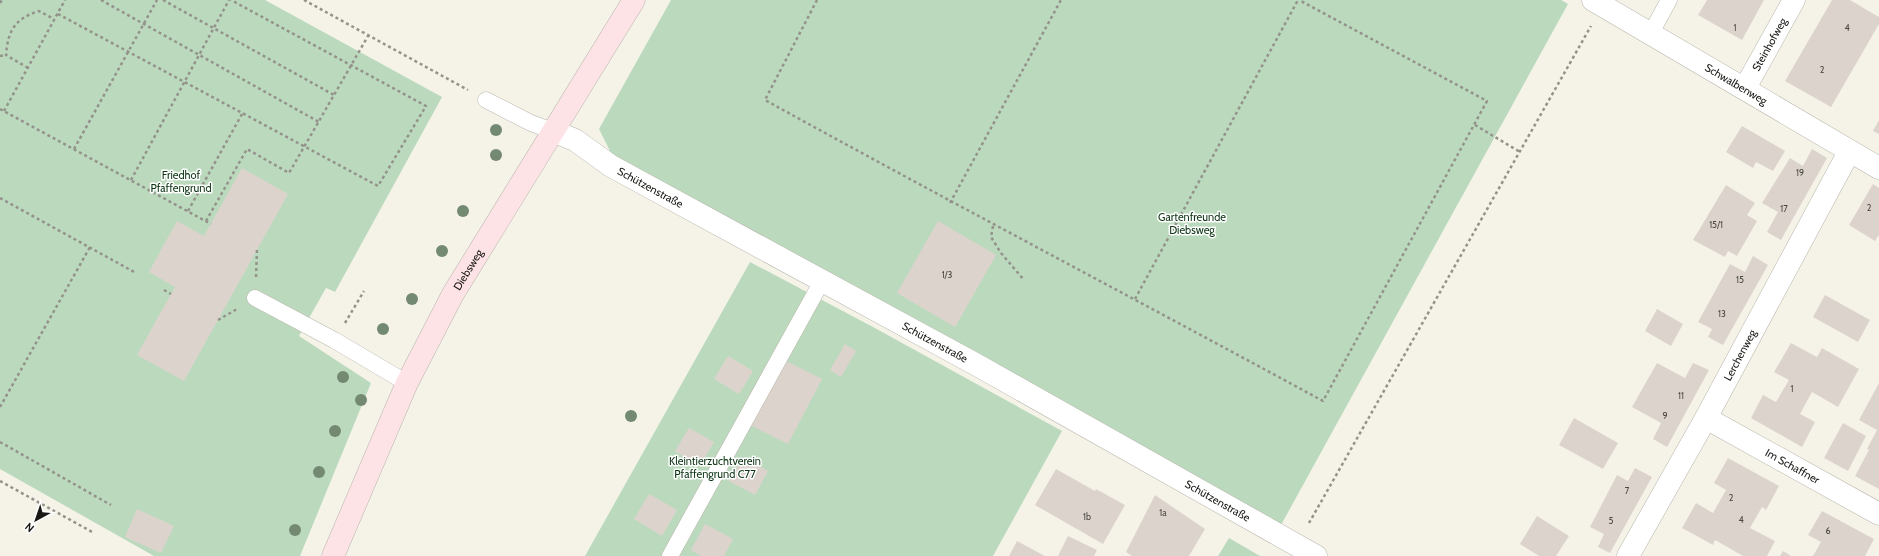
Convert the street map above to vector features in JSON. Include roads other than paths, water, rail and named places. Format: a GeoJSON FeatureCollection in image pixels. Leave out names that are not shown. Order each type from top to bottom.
{"type":"FeatureCollection","features":[{"type":"Feature","properties":{"kind":"main road","name":"Diebsweg"},"geometry":{"type":"LineString","coordinates":[[333,556],[407,383],[453,294],[634,0]]}},
{"type":"Feature","properties":{"kind":"street","name":"Steinhofweg"},"geometry":{"type":"LineString","coordinates":[[1745,88],[1794,0]]}},
{"type":"Feature","properties":{"kind":"street","name":"Schwalbenweg"},"geometry":{"type":"LineString","coordinates":[[1598,3],[1745,88],[1849,152],[1879,168]]}},
{"type":"Feature","properties":{"kind":"street","name":"Schützenstraße"},"geometry":{"type":"LineString","coordinates":[[553,131],[575,140],[611,166],[822,281],[1316,556]]}},
{"type":"Feature","properties":{"kind":"street","name":"Lerchenweg"},"geometry":{"type":"LineString","coordinates":[[1628,556],[1706,418],[1849,152]]}},
{"type":"Feature","properties":{"kind":"street","name":"Im Schaffner"},"geometry":{"type":"LineString","coordinates":[[1706,418],[1879,514]]}},
{"type":"Feature","properties":{"kind":"lane"},"geometry":{"type":"LineString","coordinates":[[1651,33],[1669,0]]}},
{"type":"Feature","properties":{"kind":"lane"},"geometry":{"type":"LineString","coordinates":[[486,100],[531,123],[553,131]]}},
{"type":"Feature","properties":{"kind":"lane"},"geometry":{"type":"LineString","coordinates":[[670,556],[822,281]]}},
{"type":"Feature","properties":{"kind":"lane"},"geometry":{"type":"LineString","coordinates":[[256,298],[334,340],[407,383]]}},
{"type":"Feature","properties":{"kind":"park label","name":"Friedhof Pfaffengrund"},"geometry":{"type":"Point","coordinates":[181,181]}},
{"type":"Feature","properties":{"kind":"park label","name":"Gartenfreunde Diebsweg"},"geometry":{"type":"Point","coordinates":[1192,223]}},
{"type":"Feature","properties":{"kind":"park label","name":"Kleintierzuchtverein Pfaffengrund C77"},"geometry":{"type":"Point","coordinates":[715,467]}}]}
